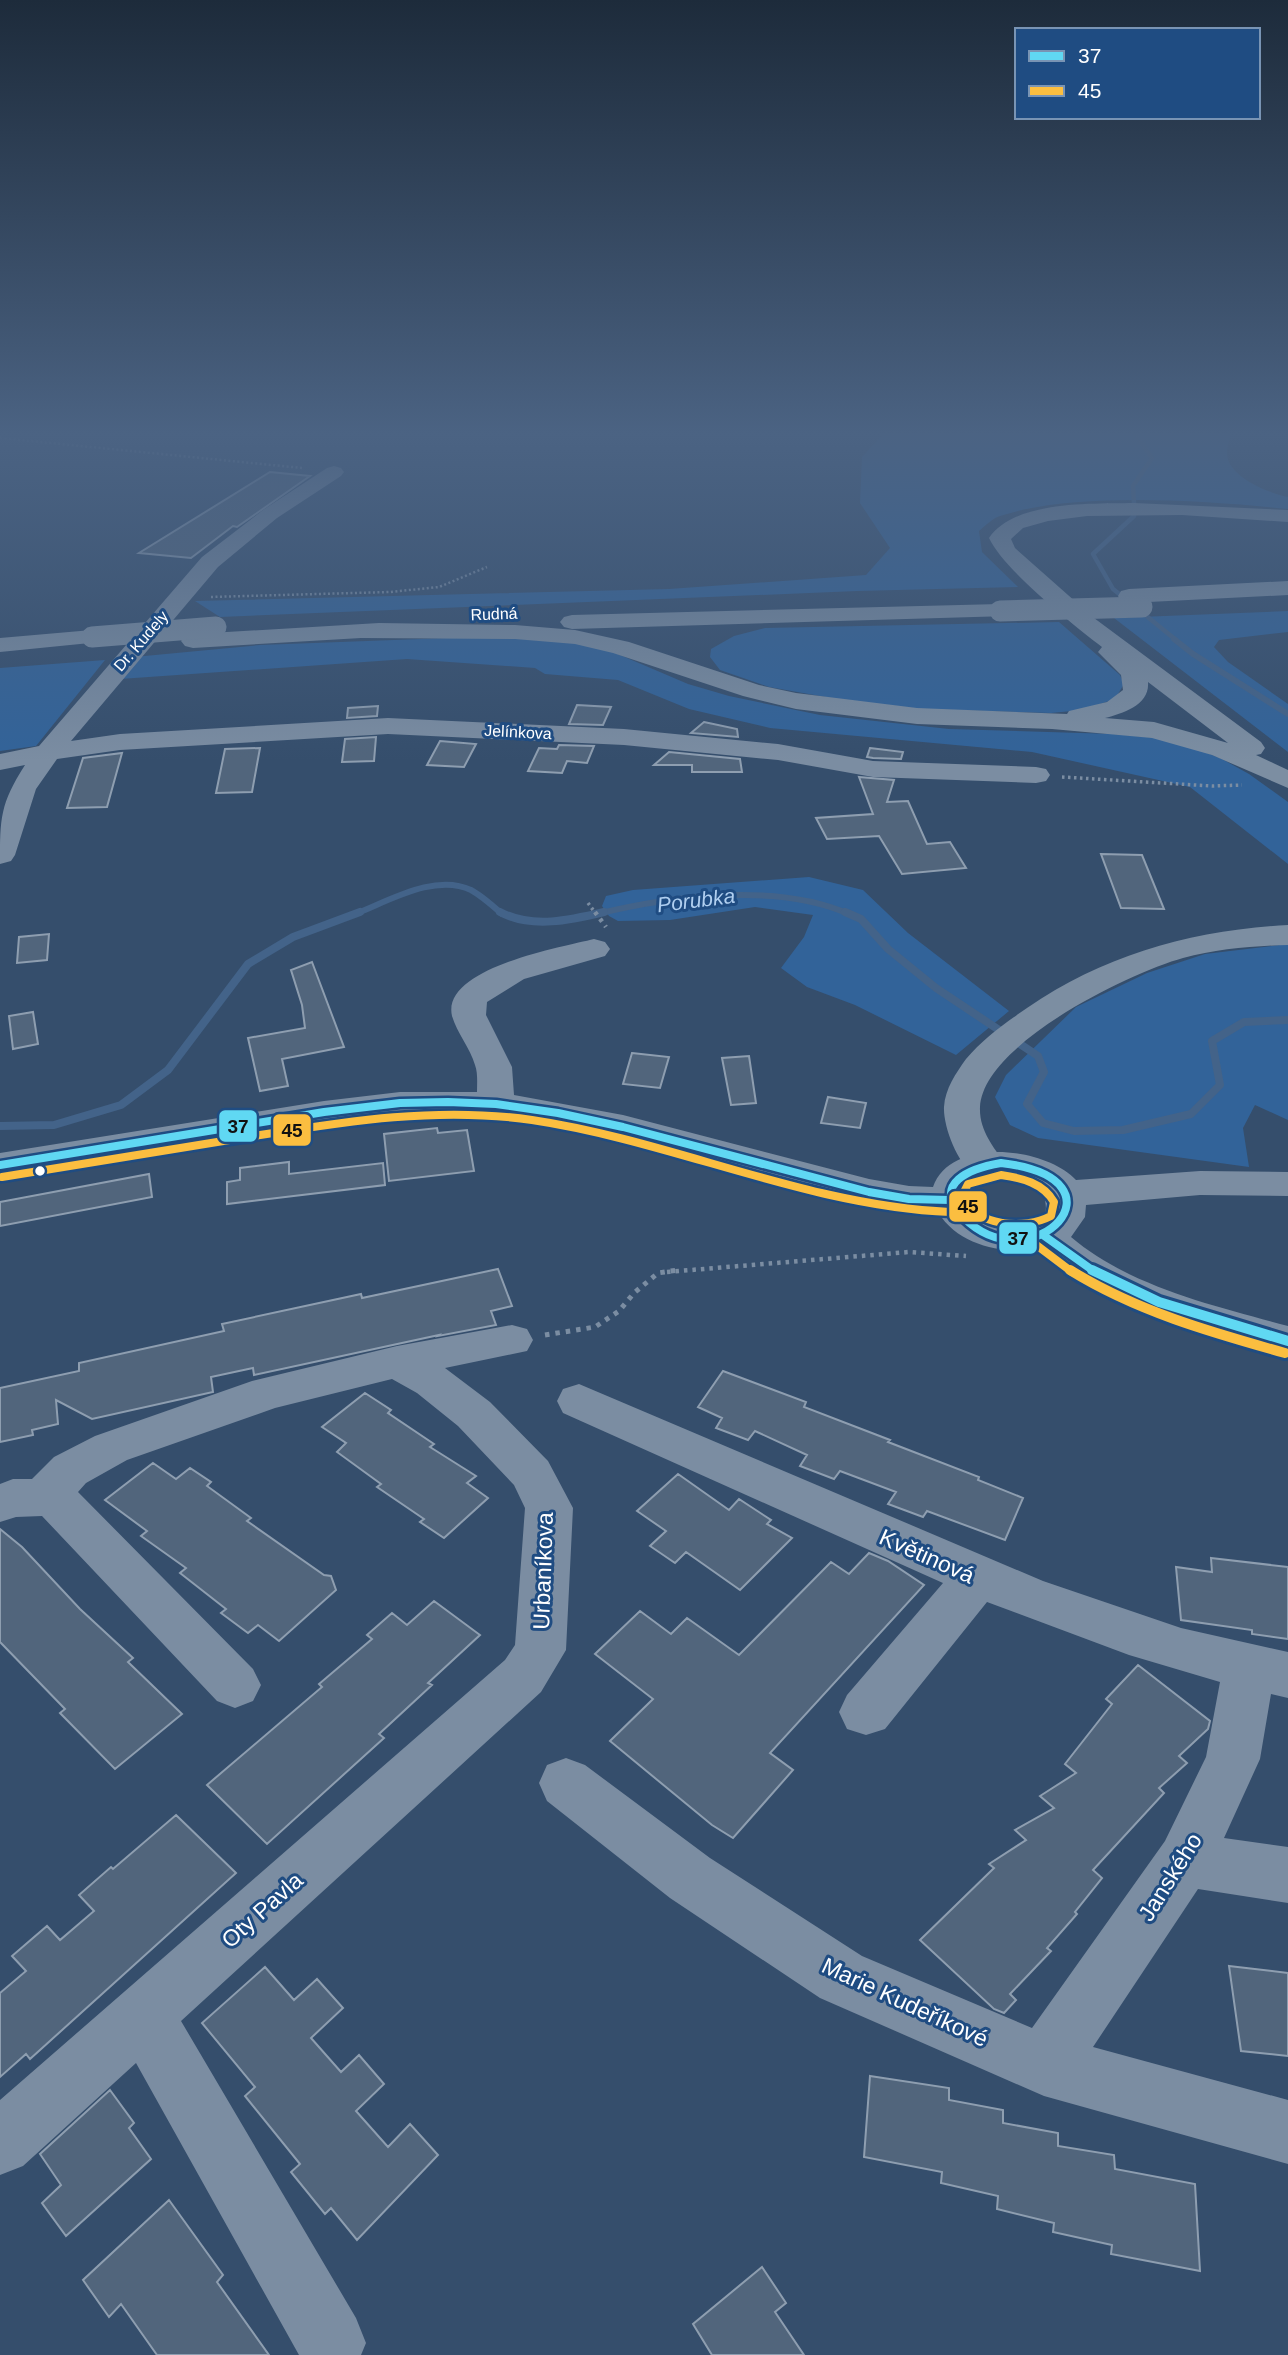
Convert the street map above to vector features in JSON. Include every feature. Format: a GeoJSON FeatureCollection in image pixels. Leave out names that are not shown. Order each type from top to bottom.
{"type":"FeatureCollection","features":[{"type":"Feature","properties":{"kind":"highway"},"geometry":{"type":"LineString","coordinates":[[1001,541],[1006,551],[1086,622],[1288,778]]}},
{"type":"Feature","properties":{"kind":"highway"},"geometry":{"type":"LineString","coordinates":[[1135,601],[1288,588]]}},
{"type":"Feature","properties":{"kind":"highway"},"geometry":{"type":"LineString","coordinates":[[995,606],[1288,599]]}},
{"type":"Feature","properties":{"kind":"highway","name":"Rudná"},"geometry":{"type":"LineString","coordinates":[[0,657],[216,627],[545,612],[995,606]]}},
{"type":"Feature","properties":{"kind":"highway","name":"Rudná"},"geometry":{"type":"LineString","coordinates":[[0,645],[193,641],[353,631],[821,616],[995,606]]}},
{"type":"Feature","properties":{"kind":"highway"},"geometry":{"type":"LineString","coordinates":[[724,682],[703,664],[704,646],[740,628],[821,616]]}},
{"type":"Feature","properties":{"kind":"highway"},"geometry":{"type":"LineString","coordinates":[[1052,721],[1116,707],[1130,699],[1136,690],[1137,684],[1132,674],[1100,642],[1086,622]]}},
{"type":"Feature","properties":{"kind":"highway"},"geometry":{"type":"LineString","coordinates":[[353,631],[505,631],[562,635],[620,647],[724,682],[784,698],[852,709],[948,718],[1052,721],[1131,727],[1174,734],[1221,749],[1288,778]]}},
{"type":"Feature","properties":{"kind":"highway"},"geometry":{"type":"LineString","coordinates":[[1052,721],[1206,714]]}},
{"type":"Feature","properties":{"kind":"highway"},"geometry":{"type":"LineString","coordinates":[[986,1164],[965,1133],[962,1105],[968,1085],[982,1064],[1035,1018],[1083,986],[1152,956],[1204,942],[1288,935]]}},
{"type":"Feature","properties":{"kind":"street","name":"Dr. Kudely"},"geometry":{"type":"LineString","coordinates":[[0,855],[22,789],[48,752],[210,562],[236,541]]}},
{"type":"Feature","properties":{"kind":"street","name":"Jelínkova"},"geometry":{"type":"LineString","coordinates":[[0,762],[120,742],[388,726],[624,737],[778,752],[873,769],[1036,775]]}},
{"type":"Feature","properties":{"kind":"street"},"geometry":{"type":"LineString","coordinates":[[496,1104],[494,1067],[469,1015],[470,999],[486,983],[515,969],[601,939]]}},
{"type":"Feature","properties":{"kind":"street"},"geometry":{"type":"LineString","coordinates":[[0,1165],[362,1107],[400,1103],[496,1104],[558,1112],[623,1127],[869,1192],[909,1199],[950,1200]]}},
{"type":"Feature","properties":{"kind":"street"},"geometry":{"type":"LineString","coordinates":[[986,1164],[1017,1164],[1032,1169],[1057,1184],[1064,1194],[1067,1202],[1065,1218],[1060,1225],[1043,1235],[1010,1238],[993,1235],[964,1221],[954,1211],[950,1200],[954,1181],[972,1167],[986,1164]]}},
{"type":"Feature","properties":{"kind":"street"},"geometry":{"type":"LineString","coordinates":[[1064,1194],[1200,1183],[1288,1184]]}},
{"type":"Feature","properties":{"kind":"street"},"geometry":{"type":"LineString","coordinates":[[1043,1235],[1085,1266],[1136,1292],[1288,1341]]}},
{"type":"Feature","properties":{"kind":"street"},"geometry":{"type":"LineString","coordinates":[[21,1500],[111,1448],[268,1393],[397,1362],[512,1340]]}},
{"type":"Feature","properties":{"kind":"street","name":"Urbaníkova"},"geometry":{"type":"LineString","coordinates":[[397,1362],[433,1382],[474,1414],[532,1474],[549,1508],[540,1650],[523,1676]]}},
{"type":"Feature","properties":{"kind":"street","name":"Květinová"},"geometry":{"type":"LineString","coordinates":[[579,1401],[977,1578],[1133,1636],[1269,1671]]}},
{"type":"Feature","properties":{"kind":"street"},"geometry":{"type":"LineString","coordinates":[[21,1500],[58,1502],[235,1685]]}},
{"type":"Feature","properties":{"kind":"street"},"geometry":{"type":"LineString","coordinates":[[866,1712],[977,1578]]}},
{"type":"Feature","properties":{"kind":"street","name":"Janského"},"geometry":{"type":"LineString","coordinates":[[1044,2065],[1185,1860],[1233,1759],[1269,1671]]}},
{"type":"Feature","properties":{"kind":"street","name":"Oty Pavla"},"geometry":{"type":"LineString","coordinates":[[0,2143],[523,1676]]}},
{"type":"Feature","properties":{"kind":"street","name":"Marie Kudeříkové"},"geometry":{"type":"LineString","coordinates":[[566,1783],[690,1878],[841,1977],[1044,2065],[1288,2132]]}},
{"type":"Feature","properties":{"kind":"street"},"geometry":{"type":"LineString","coordinates":[[1185,1860],[1288,1875]]}},
{"type":"Feature","properties":{"kind":"street"},"geometry":{"type":"LineString","coordinates":[[144,2017],[331,2343]]}},
{"type":"Feature","properties":{"kind":"path"},"geometry":{"type":"LineString","coordinates":[[178,598],[390,592],[439,587],[488,567]]}},
{"type":"Feature","properties":{"kind":"path"},"geometry":{"type":"LineString","coordinates":[[1036,775],[1212,786],[1250,785]]}},
{"type":"Feature","properties":{"kind":"path"},"geometry":{"type":"LineString","coordinates":[[588,903],[601,939]]}},
{"type":"Feature","properties":{"kind":"path"},"geometry":{"type":"LineString","coordinates":[[512,1340],[594,1327],[619,1311],[634,1293],[658,1273],[909,1252],[974,1257]]}},
{"type":"Feature","properties":{"kind":"shaded area"},"geometry":{"type":"Polygon","coordinates":[[[885,541],[980,541],[982,552],[1018,587],[220,617],[195,601],[669,589],[866,575],[890,548],[885,541]]]}},
{"type":"Feature","properties":{"kind":"shaded area"},"geometry":{"type":"Polygon","coordinates":[[[1288,611],[1288,632],[1219,640],[1214,647],[1228,662],[1288,704],[1288,752],[1114,618],[1288,611]]]}},
{"type":"Feature","properties":{"kind":"shaded area"},"geometry":{"type":"Polygon","coordinates":[[[1059,622],[1120,675],[1124,684],[1115,699],[1082,710],[1051,713],[921,709],[837,699],[769,687],[720,670],[710,657],[711,649],[734,636],[765,628],[1059,622]]]}},
{"type":"Feature","properties":{"kind":"shaded area"},"geometry":{"type":"Polygon","coordinates":[[[501,636],[570,641],[613,652],[688,684],[729,696],[820,715],[949,729],[1113,734],[1158,738],[1195,748],[1249,774],[1288,802],[1288,864],[1190,787],[1032,752],[770,728],[689,709],[618,680],[545,674],[535,668],[407,659],[120,679],[134,657],[260,645],[501,636]]]}},
{"type":"Feature","properties":{"kind":"shaded area"},"geometry":{"type":"Polygon","coordinates":[[[105,660],[36,746],[0,751],[0,668],[105,660]]]}},
{"type":"Feature","properties":{"kind":"shaded area"},"geometry":{"type":"Polygon","coordinates":[[[809,877],[863,890],[908,933],[1009,1011],[956,1055],[855,1005],[807,987],[781,968],[804,937],[813,915],[755,907],[670,920],[618,921],[609,916],[602,906],[606,896],[633,890],[809,877]]]}},
{"type":"Feature","properties":{"kind":"shaded area"},"geometry":{"type":"Polygon","coordinates":[[[1288,944],[1288,1120],[1255,1105],[1243,1128],[1249,1167],[1038,1138],[1010,1125],[995,1097],[1006,1075],[1076,1007],[1147,973],[1205,954],[1288,944]]]}},
{"type":"Feature","properties":{"kind":"building"},"geometry":{"type":"Polygon","coordinates":[[[159,541],[213,541],[191,558],[139,553],[159,541]]]}},
{"type":"Feature","properties":{"kind":"building"},"geometry":{"type":"Polygon","coordinates":[[[577,705],[611,707],[603,725],[569,724],[577,705]]]}},
{"type":"Feature","properties":{"kind":"building"},"geometry":{"type":"Polygon","coordinates":[[[378,706],[377,716],[347,718],[348,708],[378,706]]]}},
{"type":"Feature","properties":{"kind":"building"},"geometry":{"type":"Polygon","coordinates":[[[704,722],[737,729],[738,737],[691,733],[704,722]]]}},
{"type":"Feature","properties":{"kind":"building"},"geometry":{"type":"Polygon","coordinates":[[[376,737],[374,761],[342,762],[345,739],[376,737]]]}},
{"type":"Feature","properties":{"kind":"building"},"geometry":{"type":"Polygon","coordinates":[[[440,741],[476,744],[464,767],[427,765],[440,741]]]}},
{"type":"Feature","properties":{"kind":"building"},"geometry":{"type":"Polygon","coordinates":[[[559,745],[594,746],[587,763],[567,761],[562,773],[528,771],[539,748],[557,749],[559,745]]]}},
{"type":"Feature","properties":{"kind":"building"},"geometry":{"type":"Polygon","coordinates":[[[260,748],[252,792],[216,793],[225,749],[260,748]]]}},
{"type":"Feature","properties":{"kind":"building"},"geometry":{"type":"Polygon","coordinates":[[[870,748],[903,752],[901,759],[873,758],[867,757],[870,748]]]}},
{"type":"Feature","properties":{"kind":"building"},"geometry":{"type":"Polygon","coordinates":[[[669,752],[740,759],[742,772],[692,772],[692,765],[654,765],[669,752]]]}},
{"type":"Feature","properties":{"kind":"building"},"geometry":{"type":"Polygon","coordinates":[[[122,753],[107,807],[67,808],[83,758],[122,753]]]}},
{"type":"Feature","properties":{"kind":"building"},"geometry":{"type":"Polygon","coordinates":[[[859,777],[894,780],[887,802],[908,801],[927,844],[950,842],[966,868],[902,874],[879,836],[827,839],[816,818],[873,814],[859,777]]]}},
{"type":"Feature","properties":{"kind":"building"},"geometry":{"type":"Polygon","coordinates":[[[1101,854],[1142,855],[1164,909],[1121,908],[1101,854]]]}},
{"type":"Feature","properties":{"kind":"building"},"geometry":{"type":"Polygon","coordinates":[[[49,934],[47,960],[17,963],[19,937],[49,934]]]}},
{"type":"Feature","properties":{"kind":"building"},"geometry":{"type":"Polygon","coordinates":[[[312,962],[344,1047],[282,1059],[288,1086],[260,1091],[248,1038],[305,1028],[302,1005],[291,970],[312,962]]]}},
{"type":"Feature","properties":{"kind":"building"},"geometry":{"type":"Polygon","coordinates":[[[33,1012],[38,1044],[13,1049],[9,1016],[33,1012]]]}},
{"type":"Feature","properties":{"kind":"building"},"geometry":{"type":"Polygon","coordinates":[[[632,1053],[669,1057],[660,1088],[623,1084],[632,1053]]]}},
{"type":"Feature","properties":{"kind":"building"},"geometry":{"type":"Polygon","coordinates":[[[749,1056],[756,1103],[731,1105],[722,1058],[749,1056]]]}},
{"type":"Feature","properties":{"kind":"building"},"geometry":{"type":"Polygon","coordinates":[[[828,1097],[866,1103],[860,1128],[821,1123],[828,1097]]]}},
{"type":"Feature","properties":{"kind":"building"},"geometry":{"type":"Polygon","coordinates":[[[437,1128],[438,1133],[467,1130],[474,1171],[389,1181],[384,1134],[437,1128]]]}},
{"type":"Feature","properties":{"kind":"building"},"geometry":{"type":"Polygon","coordinates":[[[289,1162],[289,1174],[383,1163],[385,1185],[227,1204],[227,1182],[240,1180],[240,1168],[289,1162]]]}},
{"type":"Feature","properties":{"kind":"building"},"geometry":{"type":"Polygon","coordinates":[[[149,1174],[152,1197],[0,1226],[0,1202],[149,1174]]]}},
{"type":"Feature","properties":{"kind":"building"},"geometry":{"type":"Polygon","coordinates":[[[498,1269],[512,1306],[491,1311],[496,1325],[254,1375],[253,1368],[211,1377],[213,1392],[92,1419],[56,1400],[58,1424],[32,1430],[33,1435],[0,1442],[0,1388],[79,1371],[79,1363],[224,1331],[222,1324],[361,1294],[362,1298],[498,1269]]]}},
{"type":"Feature","properties":{"kind":"building"},"geometry":{"type":"Polygon","coordinates":[[[723,1371],[806,1402],[804,1407],[890,1440],[888,1442],[979,1477],[978,1480],[1023,1498],[1005,1540],[927,1511],[923,1517],[888,1504],[896,1492],[840,1471],[834,1479],[800,1466],[807,1455],[755,1431],[748,1440],[716,1428],[722,1418],[698,1407],[723,1371]]]}},
{"type":"Feature","properties":{"kind":"building"},"geometry":{"type":"Polygon","coordinates":[[[365,1393],[391,1410],[388,1413],[434,1444],[430,1447],[476,1476],[467,1483],[488,1498],[444,1538],[420,1522],[424,1519],[377,1487],[381,1484],[337,1452],[346,1443],[322,1427],[365,1393]]]}},
{"type":"Feature","properties":{"kind":"building"},"geometry":{"type":"Polygon","coordinates":[[[153,1463],[176,1479],[190,1468],[211,1482],[207,1486],[251,1518],[247,1521],[324,1575],[331,1576],[336,1590],[279,1641],[258,1625],[248,1633],[221,1613],[226,1609],[180,1573],[186,1568],[141,1536],[147,1531],[105,1500],[153,1463]]]}},
{"type":"Feature","properties":{"kind":"building"},"geometry":{"type":"Polygon","coordinates":[[[678,1474],[729,1510],[739,1499],[771,1520],[767,1524],[792,1538],[740,1590],[686,1552],[675,1563],[650,1546],[666,1531],[637,1511],[678,1474]]]}},
{"type":"Feature","properties":{"kind":"building"},"geometry":{"type":"Polygon","coordinates":[[[0,1529],[22,1547],[80,1609],[133,1658],[128,1662],[182,1714],[115,1769],[60,1713],[65,1709],[0,1642],[0,1529]]]}},
{"type":"Feature","properties":{"kind":"building"},"geometry":{"type":"Polygon","coordinates":[[[869,1553],[888,1561],[924,1585],[770,1753],[793,1770],[733,1838],[712,1825],[610,1741],[653,1699],[595,1654],[640,1611],[671,1634],[687,1618],[739,1655],[831,1562],[849,1574],[869,1553]]]}},
{"type":"Feature","properties":{"kind":"building"},"geometry":{"type":"Polygon","coordinates":[[[1211,1558],[1288,1567],[1288,1639],[1252,1634],[1252,1630],[1181,1620],[1176,1567],[1212,1572],[1211,1558]]]}},
{"type":"Feature","properties":{"kind":"building"},"geometry":{"type":"Polygon","coordinates":[[[434,1601],[480,1635],[428,1683],[432,1685],[379,1734],[384,1738],[267,1844],[207,1785],[322,1687],[319,1684],[372,1639],[367,1635],[392,1613],[407,1625],[434,1601]]]}},
{"type":"Feature","properties":{"kind":"building"},"geometry":{"type":"Polygon","coordinates":[[[1138,1665],[1210,1721],[1208,1729],[1179,1756],[1187,1763],[1159,1788],[1164,1793],[1093,1870],[1102,1878],[1075,1912],[1077,1914],[1047,1948],[1051,1951],[1010,1994],[1016,2000],[1004,2013],[994,2009],[920,1940],[994,1868],[989,1864],[1026,1840],[1015,1830],[1054,1808],[1040,1796],[1076,1773],[1065,1764],[1112,1704],[1106,1699],[1138,1665]]]}},
{"type":"Feature","properties":{"kind":"building"},"geometry":{"type":"Polygon","coordinates":[[[176,1815],[236,1873],[30,2059],[26,2054],[0,2077],[0,1993],[26,1971],[12,1956],[47,1926],[60,1940],[94,1911],[79,1895],[176,1815]]]}},
{"type":"Feature","properties":{"kind":"building"},"geometry":{"type":"Polygon","coordinates":[[[1229,1966],[1288,1973],[1288,2056],[1241,2051],[1229,1966]]]}},
{"type":"Feature","properties":{"kind":"building"},"geometry":{"type":"Polygon","coordinates":[[[265,1967],[294,2000],[317,1979],[343,2008],[311,2038],[341,2072],[359,2055],[384,2084],[356,2111],[388,2147],[410,2124],[438,2155],[357,2240],[331,2208],[325,2214],[291,2172],[300,2164],[245,2096],[255,2087],[202,2023],[265,1967]]]}},
{"type":"Feature","properties":{"kind":"building"},"geometry":{"type":"Polygon","coordinates":[[[870,2076],[949,2088],[949,2100],[1003,2110],[1003,2123],[1058,2133],[1058,2146],[1114,2155],[1115,2169],[1195,2184],[1200,2271],[1111,2254],[1112,2245],[1053,2232],[1054,2223],[997,2209],[998,2196],[941,2183],[942,2172],[864,2157],[870,2076]]]}},
{"type":"Feature","properties":{"kind":"building"},"geometry":{"type":"Polygon","coordinates":[[[110,2090],[134,2123],[129,2128],[151,2159],[66,2236],[42,2203],[61,2185],[40,2154],[110,2090]]]}},
{"type":"Feature","properties":{"kind":"building"},"geometry":{"type":"Polygon","coordinates":[[[169,2200],[223,2275],[217,2282],[269,2355],[157,2355],[121,2304],[109,2317],[83,2280],[169,2200]]]}},
{"type":"Feature","properties":{"kind":"building"},"geometry":{"type":"Polygon","coordinates":[[[762,2267],[786,2303],[775,2312],[804,2355],[712,2355],[693,2324],[762,2267]]]}},
{"type":"Feature","properties":{"kind":"waterway"},"geometry":{"type":"LineString","coordinates":[[1107,541],[1093,554],[1113,589],[1128,601]]}},
{"type":"Feature","properties":{"kind":"waterway"},"geometry":{"type":"LineString","coordinates":[[1139,610],[1176,640]]}},
{"type":"Feature","properties":{"kind":"waterway"},"geometry":{"type":"LineString","coordinates":[[1174,639],[1288,714]]}},
{"type":"Feature","properties":{"kind":"waterway","name":"Porubka"},"geometry":{"type":"LineString","coordinates":[[357,913],[412,891],[442,885],[471,890],[502,914]]}},
{"type":"Feature","properties":{"kind":"waterway","name":"Porubka"},"geometry":{"type":"LineString","coordinates":[[597,914],[657,902],[724,895],[790,898],[821,904],[849,914]]}},
{"type":"Feature","properties":{"kind":"waterway","name":"Porubka"},"geometry":{"type":"LineString","coordinates":[[500,912],[538,922],[604,912]]}},
{"type":"Feature","properties":{"kind":"waterway","name":"Porubka"},"geometry":{"type":"LineString","coordinates":[[845,912],[861,919],[888,949],[936,988],[1038,1056],[1044,1072],[1027,1104],[1043,1123],[1074,1131],[1123,1130],[1191,1114],[1220,1085],[1212,1041],[1244,1022],[1288,1020]]}},
{"type":"Feature","properties":{"kind":"waterway","name":"Porubka"},"geometry":{"type":"LineString","coordinates":[[0,1126],[54,1125],[121,1105],[168,1070],[248,964],[293,937],[357,913]]}},
{"type":"Feature","properties":{"kind":"transit line","name":"37"},"geometry":{"type":"LineString","coordinates":[[0,1165],[324,1112],[400,1103],[448,1102],[496,1104],[558,1113],[623,1127],[869,1192],[909,1199],[950,1200]]}},
{"type":"Feature","properties":{"kind":"transit line","name":"45"},"geometry":{"type":"LineString","coordinates":[[2,1177],[340,1123],[402,1116],[464,1114],[532,1120],[604,1134],[846,1198],[907,1209],[950,1212]]}},
{"type":"Feature","properties":{"kind":"transit line","name":"37"},"geometry":{"type":"LineString","coordinates":[[1001,1163],[1030,1168],[1056,1182],[1066,1197],[1067,1205],[1057,1227],[1034,1237],[1007,1238],[978,1228],[960,1213],[951,1195],[952,1186],[958,1177],[977,1167],[1001,1163]]}},
{"type":"Feature","properties":{"kind":"transit line","name":"45"},"geometry":{"type":"LineString","coordinates":[[1001,1175],[1024,1180],[1045,1190],[1054,1202],[1051,1216],[1023,1225],[1006,1223],[976,1213],[966,1205],[962,1196],[968,1184],[982,1178],[1001,1175]]}},
{"type":"Feature","properties":{"kind":"transit line","name":"37"},"geometry":{"type":"LineString","coordinates":[[1043,1235],[1098,1274],[1128,1289],[1191,1313],[1288,1341]]}},
{"type":"Feature","properties":{"kind":"transit line","name":"45"},"geometry":{"type":"LineString","coordinates":[[1035,1244],[1062,1265],[1122,1299],[1186,1324],[1285,1353]]}}]}
